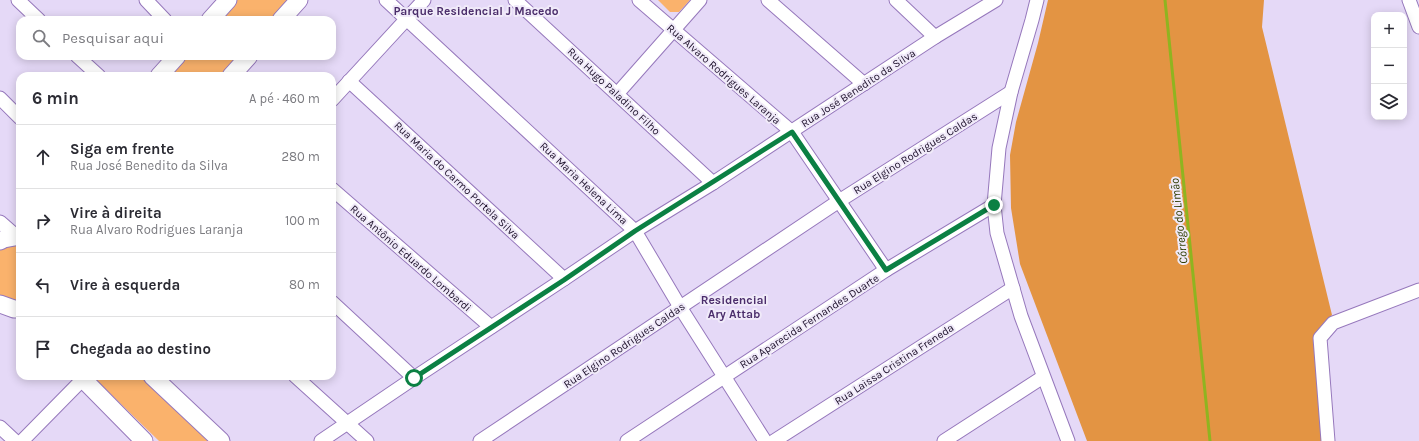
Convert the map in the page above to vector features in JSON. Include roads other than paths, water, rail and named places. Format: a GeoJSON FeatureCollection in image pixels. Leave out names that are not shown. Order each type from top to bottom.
{"type":"FeatureCollection","features":[{"type":"Feature","properties":{"kind":"main road"},"geometry":{"type":"LineString","coordinates":[[214,16],[228,0]]}},
{"type":"Feature","properties":{"kind":"main road"},"geometry":{"type":"LineString","coordinates":[[285,16],[299,0]]}},
{"type":"Feature","properties":{"kind":"main road"},"geometry":{"type":"LineString","coordinates":[[163,72],[173,60]]}},
{"type":"Feature","properties":{"kind":"main road"},"geometry":{"type":"LineString","coordinates":[[235,72],[245,60]]}},
{"type":"Feature","properties":{"kind":"main road"},"geometry":{"type":"LineString","coordinates":[[83,380],[144,441]]}},
{"type":"Feature","properties":{"kind":"main road"},"geometry":{"type":"LineString","coordinates":[[156,380],[221,441]]}},
{"type":"Feature","properties":{"kind":"street"},"geometry":{"type":"LineString","coordinates":[[18,0],[35,16]]}},
{"type":"Feature","properties":{"kind":"street"},"geometry":{"type":"LineString","coordinates":[[146,0],[162,16]]}},
{"type":"Feature","properties":{"kind":"street","name":"Rua Maria Helena Lima"},"geometry":{"type":"LineString","coordinates":[[386,0],[635,231],[680,307],[765,441]]}},
{"type":"Feature","properties":{"kind":"street"},"geometry":{"type":"LineString","coordinates":[[336,96],[424,0]]}},
{"type":"Feature","properties":{"kind":"street","name":"Rua Hugo Paladino Filho"},"geometry":{"type":"LineString","coordinates":[[515,0],[713,183]]}},
{"type":"Feature","properties":{"kind":"street","name":"Rua Alvaro Rodrigues Laranja"},"geometry":{"type":"LineString","coordinates":[[639,0],[792,132],[886,270]]}},
{"type":"Feature","properties":{"kind":"street"},"geometry":{"type":"LineString","coordinates":[[617,94],[700,0]]}},
{"type":"Feature","properties":{"kind":"street"},"geometry":{"type":"LineString","coordinates":[[768,0],[864,84]]}},
{"type":"Feature","properties":{"kind":"street"},"geometry":{"type":"LineString","coordinates":[[896,0],[935,37]]}},
{"type":"Feature","properties":{"kind":"street","name":"Rua José Benedito da Silva"},"geometry":{"type":"LineString","coordinates":[[321,441],[564,280],[635,231],[792,132],[935,37],[996,0]]}},
{"type":"Feature","properties":{"kind":"street"},"geometry":{"type":"LineString","coordinates":[[1037,0],[1011,92],[999,148],[994,205],[997,233],[1021,316],[1068,441]]}},
{"type":"Feature","properties":{"kind":"street"},"geometry":{"type":"LineString","coordinates":[[1409,0],[1419,27]]}},
{"type":"Feature","properties":{"kind":"street"},"geometry":{"type":"LineString","coordinates":[[81,60],[94,72]]}},
{"type":"Feature","properties":{"kind":"street","name":"Rua Maria do Carmo Portela Silva"},"geometry":{"type":"LineString","coordinates":[[350,81],[564,280]]}},
{"type":"Feature","properties":{"kind":"street","name":"Rua Elgino Rodrigues Caldas"},"geometry":{"type":"LineString","coordinates":[[480,441],[839,201],[1011,92]]}},
{"type":"Feature","properties":{"kind":"street"},"geometry":{"type":"LineString","coordinates":[[0,98],[16,114]]}},
{"type":"Feature","properties":{"kind":"street","name":"Rua Antônio Eduardo Lombardi"},"geometry":{"type":"LineString","coordinates":[[336,191],[491,327]]}},
{"type":"Feature","properties":{"kind":"street","name":"Rua Aparecida Fernandes Duarte"},"geometry":{"type":"LineString","coordinates":[[627,441],[886,270],[994,205]]}},
{"type":"Feature","properties":{"kind":"street"},"geometry":{"type":"LineString","coordinates":[[0,222],[15,237]]}},
{"type":"Feature","properties":{"kind":"street","name":"Rua Laissa Cristina Freneda"},"geometry":{"type":"LineString","coordinates":[[774,441],[1013,288]]}},
{"type":"Feature","properties":{"kind":"street"},"geometry":{"type":"LineString","coordinates":[[1328,441],[1320,338],[1333,322],[1419,290]]}},
{"type":"Feature","properties":{"kind":"street"},"geometry":{"type":"LineString","coordinates":[[336,306],[414,378]]}},
{"type":"Feature","properties":{"kind":"street"},"geometry":{"type":"LineString","coordinates":[[944,441],[1043,377]]}},
{"type":"Feature","properties":{"kind":"street"},"geometry":{"type":"LineString","coordinates":[[22,441],[79,380]]}},
{"type":"Feature","properties":{"kind":"street"},"geometry":{"type":"LineString","coordinates":[[299,380],[367,441]]}},
{"type":"Feature","properties":{"kind":"street"},"geometry":{"type":"LineString","coordinates":[[0,426],[15,441]]}},
{"type":"Feature","properties":{"kind":"waterway","name":"Córrego do Limão"},"geometry":{"type":"LineString","coordinates":[[1165,0],[1210,441]]}},
{"type":"Feature","properties":{"kind":"district","name":"Parque Residencial J Macedo"},"geometry":{"type":"Point","coordinates":[476,11]}},
{"type":"Feature","properties":{"kind":"district","name":"Residencial Ary Attab"},"geometry":{"type":"Point","coordinates":[734,307]}}]}
